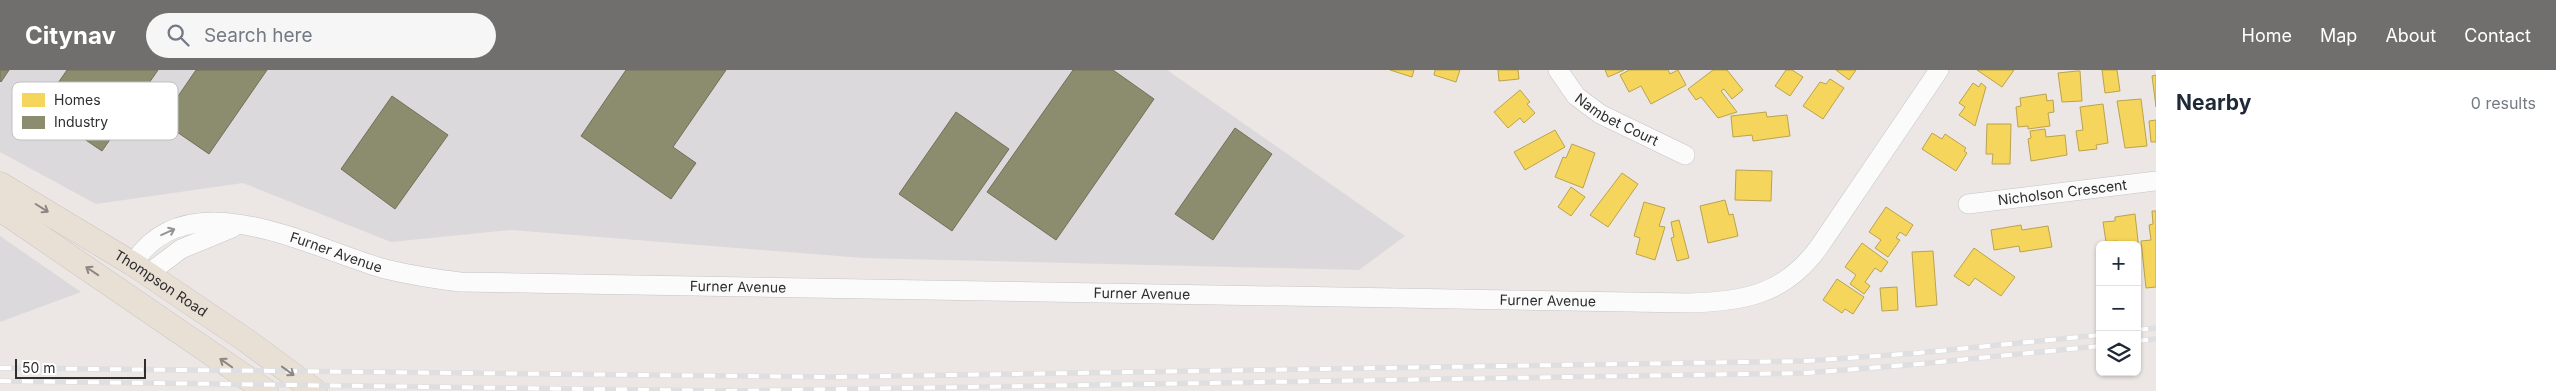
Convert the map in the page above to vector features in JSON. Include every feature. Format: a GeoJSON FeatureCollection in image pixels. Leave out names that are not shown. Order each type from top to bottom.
{"type":"FeatureCollection","features":[{"type":"Feature","properties":{"kind":"main road","name":"Thompson Road"},"geometry":{"type":"LineString","coordinates":[[0,184],[140,269],[247,341],[315,391]]}},
{"type":"Feature","properties":{"kind":"main road","name":"Thompson Road"},"geometry":{"type":"LineString","coordinates":[[0,209],[266,391]]}},
{"type":"Feature","properties":{"kind":"main road"},"geometry":{"type":"LineString","coordinates":[[123,292],[140,269]]}},
{"type":"Feature","properties":{"kind":"street","name":"Nambet Court"},"geometry":{"type":"LineString","coordinates":[[1558,70],[1576,96],[1600,114],[1686,155]]}},
{"type":"Feature","properties":{"kind":"street","name":"Furner Avenue"},"geometry":{"type":"LineString","coordinates":[[140,269],[149,243],[177,228],[206,223],[243,225],[295,237],[384,269],[425,278],[460,282],[1678,303],[1726,301],[1768,291],[1802,268],[1819,247],[1939,70]]}},
{"type":"Feature","properties":{"kind":"street","name":"Nicholson Crescent"},"geometry":{"type":"LineString","coordinates":[[1968,204],[2156,181]]}},
{"type":"Feature","properties":{"kind":"shaded area"},"geometry":{"type":"Polygon","coordinates":[[[0,70],[1167,70],[1405,236],[1359,270],[863,258],[511,230],[391,242],[243,183],[96,204],[0,152],[0,70]]]}},
{"type":"Feature","properties":{"kind":"shaded area"},"geometry":{"type":"Polygon","coordinates":[[[0,236],[81,292],[0,322],[0,236]]]}},
{"type":"Feature","properties":{"kind":"building: Homes"},"geometry":{"type":"Polygon","coordinates":[[[1390,70],[1414,70],[1412,77],[1390,70]]]}},
{"type":"Feature","properties":{"kind":"building: Homes"},"geometry":{"type":"Polygon","coordinates":[[[1435,70],[1460,70],[1456,82],[1434,75],[1435,70]]]}},
{"type":"Feature","properties":{"kind":"building: Homes"},"geometry":{"type":"Polygon","coordinates":[[[1498,70],[1518,70],[1519,79],[1499,81],[1498,70]]]}},
{"type":"Feature","properties":{"kind":"building: Homes"},"geometry":{"type":"Polygon","coordinates":[[[1605,70],[1624,70],[1608,77],[1605,70]]]}},
{"type":"Feature","properties":{"kind":"building: Homes"},"geometry":{"type":"Polygon","coordinates":[[[1629,70],[1668,70],[1670,74],[1678,70],[1686,85],[1651,104],[1641,86],[1629,92],[1620,75],[1629,70]]]}},
{"type":"Feature","properties":{"kind":"building: Homes"},"geometry":{"type":"Polygon","coordinates":[[[1713,70],[1727,70],[1743,90],[1732,99],[1724,89],[1721,91],[1737,112],[1718,118],[1701,97],[1696,100],[1688,89],[1713,70]]]}},
{"type":"Feature","properties":{"kind":"building: Homes"},"geometry":{"type":"Polygon","coordinates":[[[1786,70],[1792,70],[1803,77],[1790,96],[1775,86],[1786,70]]]}},
{"type":"Feature","properties":{"kind":"building: Homes"},"geometry":{"type":"Polygon","coordinates":[[[1836,70],[1856,70],[1849,80],[1836,70]]]}},
{"type":"Feature","properties":{"kind":"building: Homes"},"geometry":{"type":"Polygon","coordinates":[[[1977,70],[2014,70],[2002,87],[1977,70]]]}},
{"type":"Feature","properties":{"kind":"building: Homes"},"geometry":{"type":"Polygon","coordinates":[[[2102,70],[2117,70],[2120,91],[2105,93],[2102,70]]]}},
{"type":"Feature","properties":{"kind":"building: Homes"},"geometry":{"type":"Polygon","coordinates":[[[2080,71],[2082,101],[2062,102],[2058,73],[2080,71]]]}},
{"type":"Feature","properties":{"kind":"building: Homes"},"geometry":{"type":"Polygon","coordinates":[[[2156,75],[2156,107],[2152,76],[2156,75]]]}},
{"type":"Feature","properties":{"kind":"building: Homes"},"geometry":{"type":"Polygon","coordinates":[[[1830,79],[1844,88],[1823,119],[1803,106],[1820,82],[1826,84],[1830,79]]]}},
{"type":"Feature","properties":{"kind":"building: Homes"},"geometry":{"type":"Polygon","coordinates":[[[1973,83],[1979,87],[1981,83],[1986,87],[1975,126],[1959,115],[1965,107],[1959,103],[1973,83]]]}},
{"type":"Feature","properties":{"kind":"building: Homes"},"geometry":{"type":"Polygon","coordinates":[[[1520,90],[1530,102],[1527,104],[1535,113],[1524,123],[1520,118],[1508,128],[1494,112],[1520,90]]]}},
{"type":"Feature","properties":{"kind":"building: Homes"},"geometry":{"type":"Polygon","coordinates":[[[2046,94],[2047,101],[2053,100],[2054,112],[2048,113],[2050,126],[2028,129],[2028,126],[2018,127],[2016,107],[2021,106],[2020,98],[2046,94]]]}},
{"type":"Feature","properties":{"kind":"building: Homes"},"geometry":{"type":"Polygon","coordinates":[[[2141,99],[2147,146],[2125,148],[2117,101],[2141,99]]]}},
{"type":"Feature","properties":{"kind":"building: Homes"},"geometry":{"type":"Polygon","coordinates":[[[2103,104],[2108,143],[2096,145],[2097,149],[2079,151],[2076,131],[2083,130],[2080,107],[2103,104]]]}},
{"type":"Feature","properties":{"kind":"building: Homes"},"geometry":{"type":"Polygon","coordinates":[[[1766,112],[1767,117],[1787,115],[1790,136],[1753,141],[1752,135],[1733,137],[1731,116],[1766,112]]]}},
{"type":"Feature","properties":{"kind":"building: Homes"},"geometry":{"type":"Polygon","coordinates":[[[2156,120],[2156,142],[2151,142],[2149,121],[2156,120]]]}},
{"type":"Feature","properties":{"kind":"building: Homes"},"geometry":{"type":"Polygon","coordinates":[[[1987,124],[2011,124],[2010,164],[1992,164],[1993,154],[1986,154],[1987,124]]]}},
{"type":"Feature","properties":{"kind":"building: Homes"},"geometry":{"type":"Polygon","coordinates":[[[2045,129],[2046,137],[2065,135],[2067,155],[2031,161],[2028,139],[2031,138],[2030,131],[2045,129]]]}},
{"type":"Feature","properties":{"kind":"building: Homes"},"geometry":{"type":"Polygon","coordinates":[[[1555,130],[1565,147],[1525,170],[1514,152],[1555,130]]]}},
{"type":"Feature","properties":{"kind":"building: Homes"},"geometry":{"type":"Polygon","coordinates":[[[1932,133],[1942,139],[1945,134],[1966,148],[1964,151],[1967,153],[1956,171],[1922,149],[1932,133]]]}},
{"type":"Feature","properties":{"kind":"building: Homes"},"geometry":{"type":"Polygon","coordinates":[[[1572,144],[1595,153],[1583,188],[1555,177],[1563,157],[1566,158],[1572,144]]]}},
{"type":"Feature","properties":{"kind":"building: Homes"},"geometry":{"type":"Polygon","coordinates":[[[1736,170],[1772,171],[1771,201],[1735,200],[1736,170]]]}},
{"type":"Feature","properties":{"kind":"building: Homes"},"geometry":{"type":"Polygon","coordinates":[[[1622,173],[1638,184],[1608,227],[1590,215],[1622,173]]]}},
{"type":"Feature","properties":{"kind":"building: Homes"},"geometry":{"type":"Polygon","coordinates":[[[1571,187],[1585,197],[1571,216],[1558,207],[1571,187]]]}},
{"type":"Feature","properties":{"kind":"building: Homes"},"geometry":{"type":"Polygon","coordinates":[[[1725,200],[1729,215],[1733,214],[1738,236],[1708,243],[1700,206],[1725,200]]]}},
{"type":"Feature","properties":{"kind":"building: Homes"},"geometry":{"type":"Polygon","coordinates":[[[1644,202],[1665,208],[1659,226],[1665,227],[1655,260],[1636,254],[1640,238],[1634,236],[1644,202]]]}},
{"type":"Feature","properties":{"kind":"building: Homes"},"geometry":{"type":"Polygon","coordinates":[[[1886,207],[1913,225],[1906,236],[1900,232],[1896,238],[1900,240],[1888,257],[1875,248],[1881,240],[1869,232],[1886,207]]]}},
{"type":"Feature","properties":{"kind":"building: Homes"},"geometry":{"type":"Polygon","coordinates":[[[2152,211],[2156,211],[2156,287],[2146,288],[2141,241],[2151,240],[2149,225],[2153,224],[2152,211]]]}},
{"type":"Feature","properties":{"kind":"building: Homes"},"geometry":{"type":"Polygon","coordinates":[[[2135,214],[2138,241],[2106,241],[2103,222],[2115,221],[2115,217],[2135,214]]]}},
{"type":"Feature","properties":{"kind":"building: Homes"},"geometry":{"type":"Polygon","coordinates":[[[1679,220],[1689,258],[1677,261],[1671,238],[1674,237],[1671,222],[1679,220]]]}},
{"type":"Feature","properties":{"kind":"building: Homes"},"geometry":{"type":"Polygon","coordinates":[[[2021,225],[2022,230],[2048,226],[2052,247],[2020,252],[2019,246],[1994,250],[1991,230],[2021,225]]]}},
{"type":"Feature","properties":{"kind":"building: Homes"},"geometry":{"type":"Polygon","coordinates":[[[1862,243],[1888,262],[1881,272],[1875,268],[1865,282],[1870,286],[1864,294],[1850,284],[1856,275],[1845,267],[1862,243]]]}},
{"type":"Feature","properties":{"kind":"building: Homes"},"geometry":{"type":"Polygon","coordinates":[[[1974,248],[2015,277],[2001,296],[1975,278],[1969,286],[1954,276],[1974,248]]]}},
{"type":"Feature","properties":{"kind":"building: Homes"},"geometry":{"type":"Polygon","coordinates":[[[1933,251],[1937,305],[1916,307],[1912,252],[1933,251]]]}},
{"type":"Feature","properties":{"kind":"building: Homes"},"geometry":{"type":"Polygon","coordinates":[[[1837,279],[1864,297],[1853,314],[1845,309],[1842,313],[1823,300],[1837,279]]]}},
{"type":"Feature","properties":{"kind":"building: Homes"},"geometry":{"type":"Polygon","coordinates":[[[1897,287],[1898,310],[1882,311],[1880,288],[1897,287]]]}},
{"type":"Feature","properties":{"kind":"building: Industry"},"geometry":{"type":"Polygon","coordinates":[[[0,70],[9,70],[1,82],[0,81],[0,70]]]}},
{"type":"Feature","properties":{"kind":"building: Industry"},"geometry":{"type":"Polygon","coordinates":[[[67,70],[158,70],[150,82],[59,82],[67,70]]]}},
{"type":"Feature","properties":{"kind":"building: Industry"},"geometry":{"type":"Polygon","coordinates":[[[196,70],[267,70],[209,154],[178,133],[178,96],[196,70]]]}},
{"type":"Feature","properties":{"kind":"building: Industry"},"geometry":{"type":"Polygon","coordinates":[[[626,70],[726,70],[673,147],[696,163],[671,199],[581,136],[626,70]]]}},
{"type":"Feature","properties":{"kind":"building: Industry"},"geometry":{"type":"Polygon","coordinates":[[[1073,70],[1113,70],[1154,99],[1056,240],[987,192],[1073,70]]]}},
{"type":"Feature","properties":{"kind":"building: Industry"},"geometry":{"type":"Polygon","coordinates":[[[392,96],[448,135],[395,209],[341,169],[392,96]]]}},
{"type":"Feature","properties":{"kind":"building: Industry"},"geometry":{"type":"Polygon","coordinates":[[[956,112],[1009,149],[952,231],[899,194],[956,112]]]}},
{"type":"Feature","properties":{"kind":"building: Industry"},"geometry":{"type":"Polygon","coordinates":[[[1235,128],[1272,154],[1213,240],[1175,214],[1235,128]]]}},
{"type":"Feature","properties":{"kind":"building: Industry"},"geometry":{"type":"Polygon","coordinates":[[[86,140],[110,140],[102,151],[86,140]]]}},
{"type":"Feature","properties":{"kind":"railway"},"geometry":{"type":"LineString","coordinates":[[2141,330],[2156,328]]}},
{"type":"Feature","properties":{"kind":"railway"},"geometry":{"type":"LineString","coordinates":[[0,368],[831,377],[1806,361],[1918,353],[2096,335]]}},
{"type":"Feature","properties":{"kind":"railway"},"geometry":{"type":"LineString","coordinates":[[2141,341],[2156,339]]}},
{"type":"Feature","properties":{"kind":"railway"},"geometry":{"type":"LineString","coordinates":[[0,381],[729,391],[1806,373],[2096,346]]}}]}
